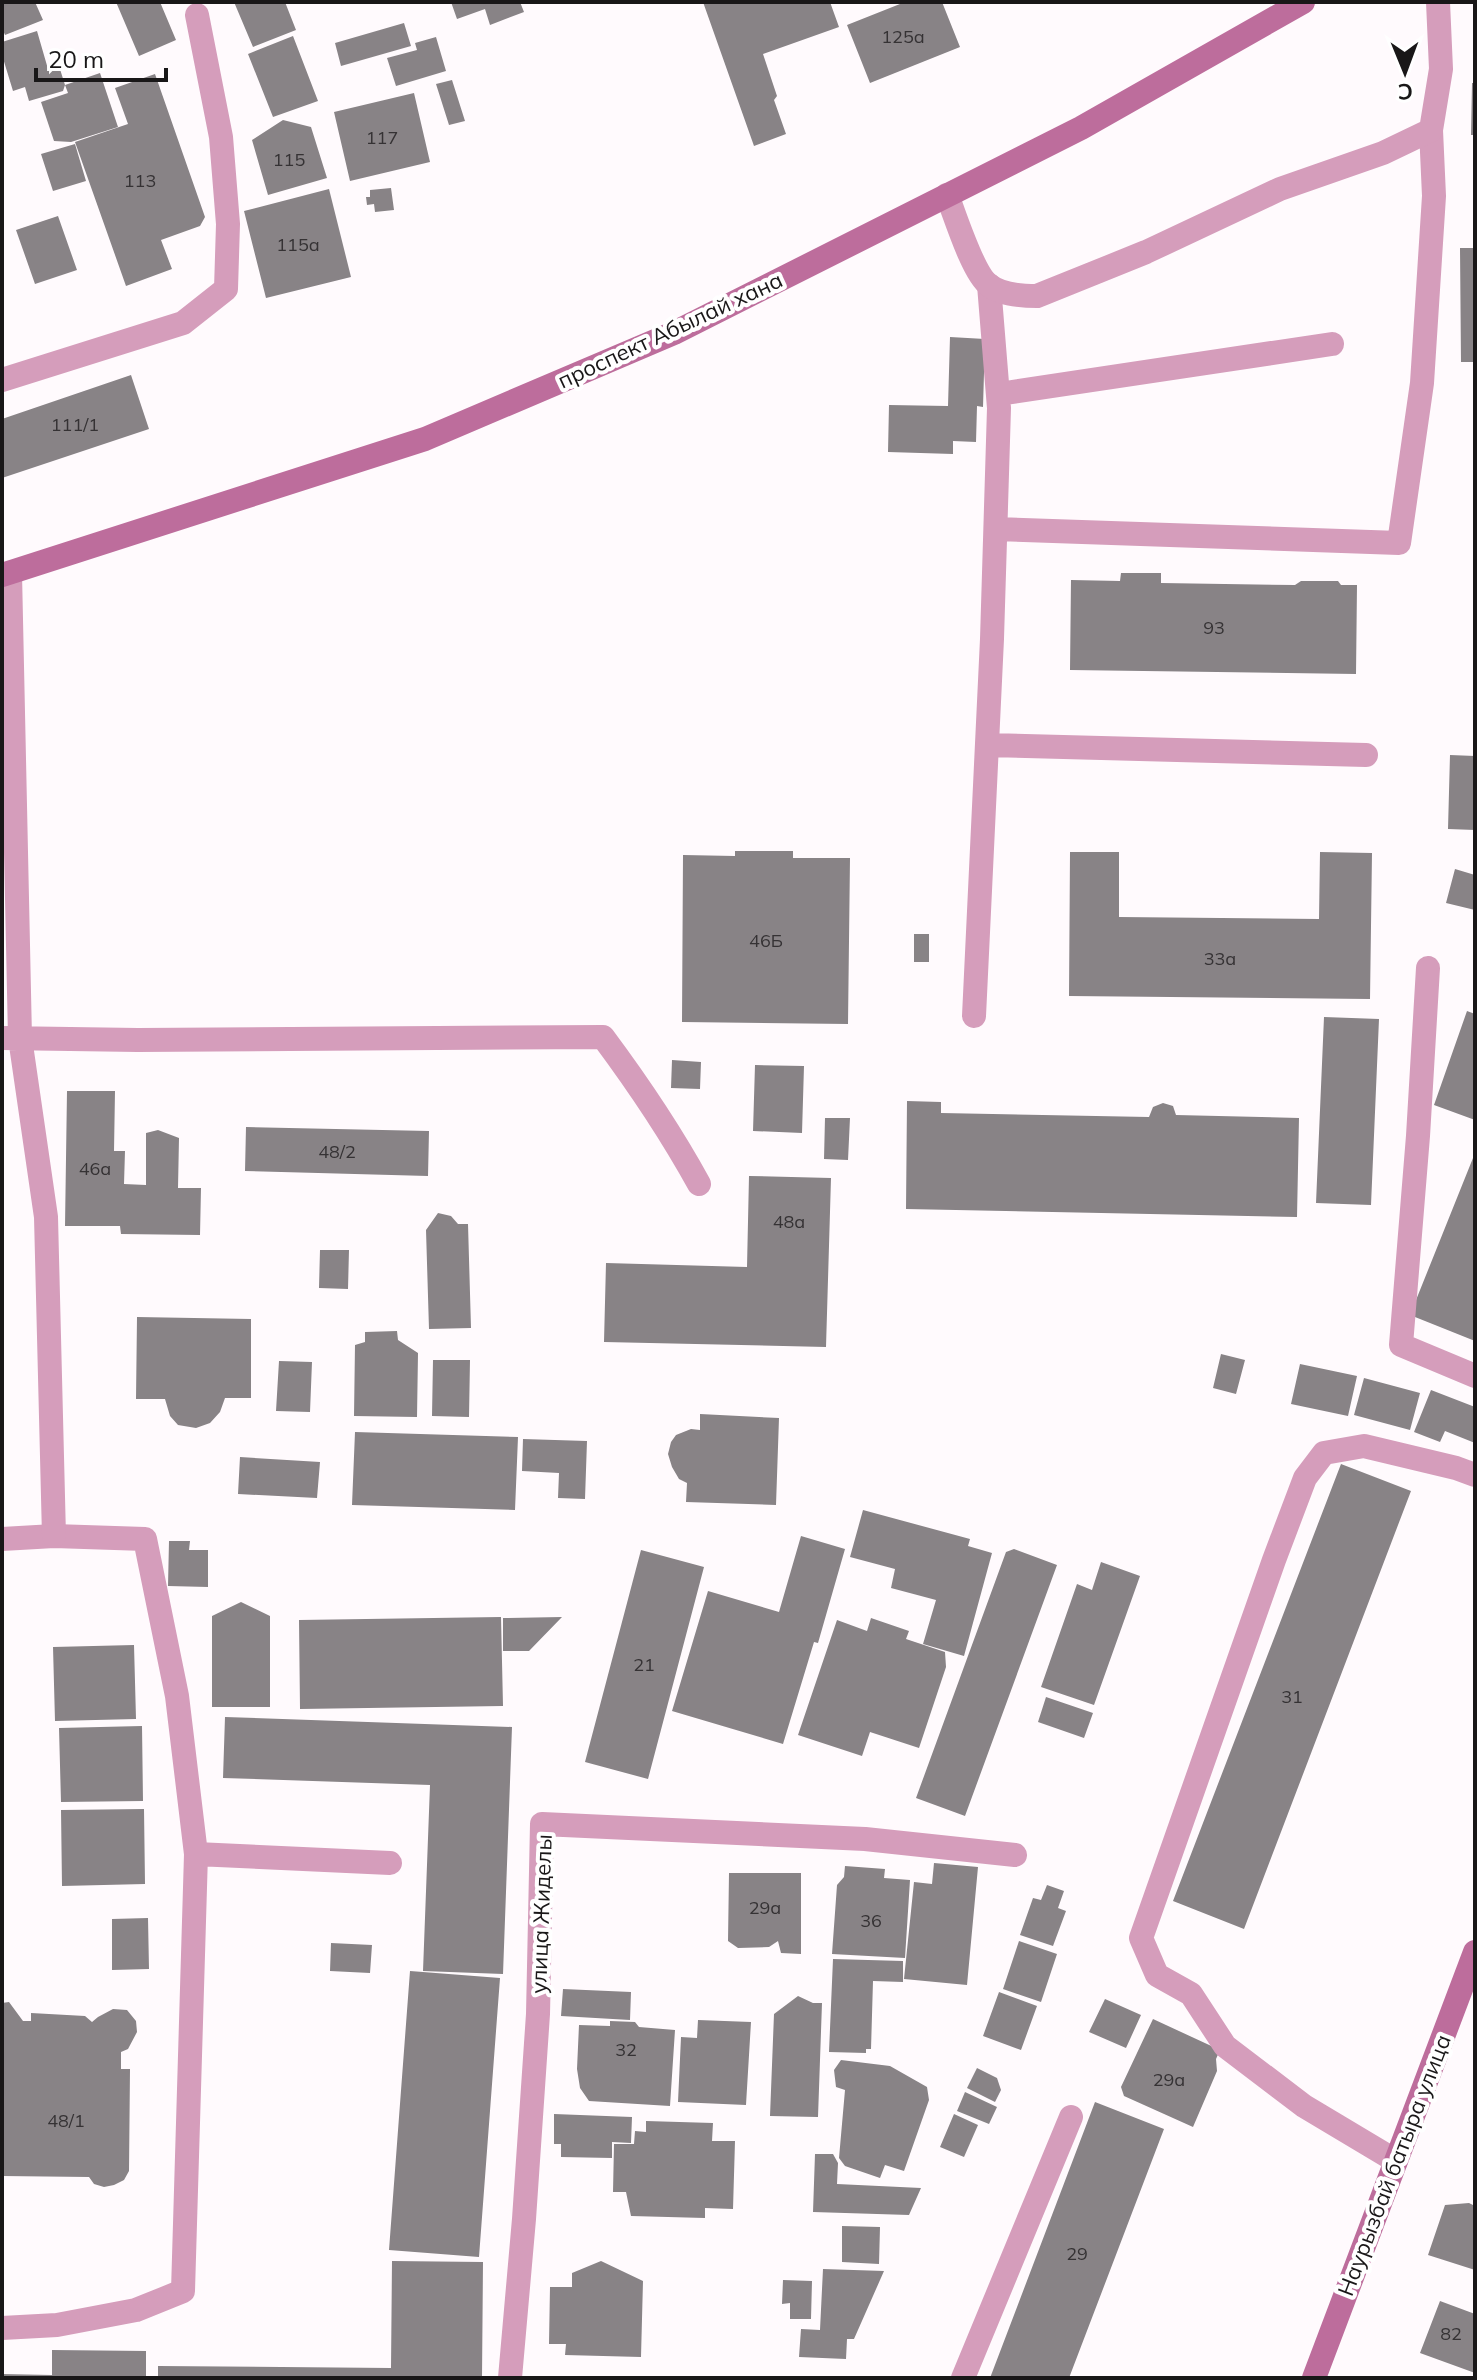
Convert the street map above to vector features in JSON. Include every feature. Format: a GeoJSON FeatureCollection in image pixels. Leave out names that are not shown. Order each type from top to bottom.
{"type":"FeatureCollection","features":[{"type":"Feature","properties":{"kind":"main road","name":"проспект Абылай хана"},"geometry":{"type":"LineString","coordinates":[[6,574],[425,439],[674,333],[1081,128],[1303,2]]}},
{"type":"Feature","properties":{"kind":"main road","name":"Наурызбай батыра улица"},"geometry":{"type":"LineString","coordinates":[[1314,2378],[1475,1952]]}},
{"type":"Feature","properties":{"kind":"street"},"geometry":{"type":"LineString","coordinates":[[996,529],[1399,543],[1422,383],[1434,196],[1431,130],[1441,69],[1438,2]]}},
{"type":"Feature","properties":{"kind":"street"},"geometry":{"type":"LineString","coordinates":[[2,380],[183,323],[226,289],[228,224],[221,137],[197,15]]}},
{"type":"Feature","properties":{"kind":"street"},"geometry":{"type":"LineString","coordinates":[[947,195],[977,271],[989,285],[1020,296],[1037,296],[1146,252],[1280,189],[1383,153],[1431,130]]}},
{"type":"Feature","properties":{"kind":"street"},"geometry":{"type":"LineString","coordinates":[[974,1016],[988,745],[999,394],[989,285]]}},
{"type":"Feature","properties":{"kind":"street"},"geometry":{"type":"LineString","coordinates":[[999,394],[1332,344]]}},
{"type":"Feature","properties":{"kind":"street"},"geometry":{"type":"LineString","coordinates":[[6,574],[11,1038],[46,1217],[54,1536]]}},
{"type":"Feature","properties":{"kind":"street"},"geometry":{"type":"LineString","coordinates":[[988,745],[1366,755]]}},
{"type":"Feature","properties":{"kind":"street"},"geometry":{"type":"LineString","coordinates":[[1428,968],[1401,1345],[1475,1376]]}},
{"type":"Feature","properties":{"kind":"street"},"geometry":{"type":"LineString","coordinates":[[11,1038],[603,1037],[631,1075],[699,1184]]}},
{"type":"Feature","properties":{"kind":"street"},"geometry":{"type":"LineString","coordinates":[[1396,2161],[1304,2106],[1225,2046],[1191,1994],[1157,1975],[1141,1938],[1268,1574],[1305,1478],[1324,1453],[1364,1446],[1475,1475]]}},
{"type":"Feature","properties":{"kind":"street"},"geometry":{"type":"LineString","coordinates":[[2,1539],[54,1536],[145,1539],[177,1696],[196,1854],[183,2291],[136,2310],[57,2325],[2,2328]]}},
{"type":"Feature","properties":{"kind":"street","name":"улица Жиделы"},"geometry":{"type":"LineString","coordinates":[[510,2378],[538,2014],[542,1824],[865,1839],[1015,1855]]}},
{"type":"Feature","properties":{"kind":"street"},"geometry":{"type":"LineString","coordinates":[[196,1854],[390,1863]]}},
{"type":"Feature","properties":{"kind":"street"},"geometry":{"type":"LineString","coordinates":[[963,2378],[1071,2117]]}},
{"type":"Feature","properties":{"kind":"building"},"geometry":{"type":"Polygon","coordinates":[[[2,2],[35,2],[43,20],[5,35],[2,2]]]}},
{"type":"Feature","properties":{"kind":"building"},"geometry":{"type":"Polygon","coordinates":[[[116,2],[160,2],[176,40],[139,56],[116,2]]]}},
{"type":"Feature","properties":{"kind":"building"},"geometry":{"type":"Polygon","coordinates":[[[234,2],[285,2],[296,30],[253,47],[234,2]]]}},
{"type":"Feature","properties":{"kind":"building"},"geometry":{"type":"Polygon","coordinates":[[[451,2],[520,2],[524,12],[490,25],[485,9],[457,19],[451,2]]]}},
{"type":"Feature","properties":{"kind":"building"},"geometry":{"type":"Polygon","coordinates":[[[703,2],[830,2],[839,27],[763,54],[786,134],[754,146],[703,2]]]}},
{"type":"Feature","properties":{"kind":"building"},"geometry":{"type":"Polygon","coordinates":[[[905,2],[942,2],[960,47],[870,83],[847,25],[905,2]]]}},
{"type":"Feature","properties":{"kind":"building"},"geometry":{"type":"Polygon","coordinates":[[[404,23],[411,46],[341,66],[335,43],[404,23]]]}},
{"type":"Feature","properties":{"kind":"building"},"geometry":{"type":"Polygon","coordinates":[[[37,31],[48,69],[59,66],[65,85],[63,91],[29,101],[25,87],[13,91],[2,55],[2,42],[37,31]]]}},
{"type":"Feature","properties":{"kind":"building"},"geometry":{"type":"Polygon","coordinates":[[[293,36],[318,101],[273,117],[248,54],[293,36]]]}},
{"type":"Feature","properties":{"kind":"building"},"geometry":{"type":"Polygon","coordinates":[[[436,37],[446,71],[396,86],[387,58],[417,50],[415,43],[436,37]]]}},
{"type":"Feature","properties":{"kind":"building"},"geometry":{"type":"Polygon","coordinates":[[[100,73],[118,127],[71,142],[54,141],[41,102],[68,93],[65,85],[100,73]]]}},
{"type":"Feature","properties":{"kind":"building"},"geometry":{"type":"Polygon","coordinates":[[[155,74],[205,217],[200,226],[161,240],[172,269],[126,286],[75,142],[128,124],[115,88],[155,74]]]}},
{"type":"Feature","properties":{"kind":"building"},"geometry":{"type":"Polygon","coordinates":[[[452,80],[465,121],[449,125],[436,84],[452,80]]]}},
{"type":"Feature","properties":{"kind":"building"},"geometry":{"type":"Polygon","coordinates":[[[1472,83],[1475,83],[1475,135],[1471,135],[1472,83]]]}},
{"type":"Feature","properties":{"kind":"building"},"geometry":{"type":"Polygon","coordinates":[[[414,93],[430,162],[350,181],[334,112],[414,93]]]}},
{"type":"Feature","properties":{"kind":"building"},"geometry":{"type":"Polygon","coordinates":[[[283,120],[311,127],[327,178],[268,195],[252,140],[283,120]]]}},
{"type":"Feature","properties":{"kind":"building"},"geometry":{"type":"Polygon","coordinates":[[[75,144],[86,181],[53,191],[41,154],[75,144]]]}},
{"type":"Feature","properties":{"kind":"building"},"geometry":{"type":"Polygon","coordinates":[[[391,188],[394,210],[375,212],[374,204],[367,205],[366,197],[370,197],[370,190],[391,188]]]}},
{"type":"Feature","properties":{"kind":"building"},"geometry":{"type":"Polygon","coordinates":[[[329,189],[351,277],[266,298],[244,211],[329,189]]]}},
{"type":"Feature","properties":{"kind":"building"},"geometry":{"type":"Polygon","coordinates":[[[58,216],[77,270],[35,284],[16,230],[58,216]]]}},
{"type":"Feature","properties":{"kind":"building"},"geometry":{"type":"Polygon","coordinates":[[[1460,248],[1475,248],[1475,362],[1461,362],[1460,248]]]}},
{"type":"Feature","properties":{"kind":"building"},"geometry":{"type":"Polygon","coordinates":[[[950,337],[985,339],[983,407],[977,406],[976,442],[953,441],[953,454],[888,452],[889,405],[948,406],[950,337]]]}},
{"type":"Feature","properties":{"kind":"building"},"geometry":{"type":"Polygon","coordinates":[[[131,375],[149,429],[2,478],[2,419],[131,375]]]}},
{"type":"Feature","properties":{"kind":"building"},"geometry":{"type":"Polygon","coordinates":[[[1121,573],[1161,573],[1161,583],[1295,585],[1301,581],[1338,581],[1341,585],[1357,585],[1356,674],[1070,670],[1071,580],[1120,581],[1121,573]]]}},
{"type":"Feature","properties":{"kind":"building"},"geometry":{"type":"Polygon","coordinates":[[[1450,755],[1475,756],[1475,830],[1448,829],[1450,755]]]}},
{"type":"Feature","properties":{"kind":"building"},"geometry":{"type":"Polygon","coordinates":[[[735,851],[793,851],[793,858],[850,858],[848,1024],[682,1022],[683,855],[735,856],[735,851]]]}},
{"type":"Feature","properties":{"kind":"building"},"geometry":{"type":"Polygon","coordinates":[[[1070,852],[1119,852],[1119,917],[1319,919],[1320,852],[1372,853],[1370,999],[1069,996],[1070,852]]]}},
{"type":"Feature","properties":{"kind":"building"},"geometry":{"type":"Polygon","coordinates":[[[1455,869],[1475,875],[1475,910],[1446,903],[1455,869]]]}},
{"type":"Feature","properties":{"kind":"building"},"geometry":{"type":"Polygon","coordinates":[[[914,934],[929,934],[929,962],[914,962],[914,934]]]}},
{"type":"Feature","properties":{"kind":"building"},"geometry":{"type":"Polygon","coordinates":[[[1467,1011],[1475,1014],[1475,1120],[1434,1105],[1467,1011]]]}},
{"type":"Feature","properties":{"kind":"building"},"geometry":{"type":"Polygon","coordinates":[[[1324,1017],[1379,1019],[1371,1205],[1316,1203],[1324,1017]]]}},
{"type":"Feature","properties":{"kind":"building"},"geometry":{"type":"Polygon","coordinates":[[[672,1060],[701,1062],[700,1089],[671,1088],[672,1060]]]}},
{"type":"Feature","properties":{"kind":"building"},"geometry":{"type":"Polygon","coordinates":[[[755,1065],[804,1066],[802,1133],[753,1131],[755,1065]]]}},
{"type":"Feature","properties":{"kind":"building"},"geometry":{"type":"Polygon","coordinates":[[[67,1091],[115,1091],[114,1151],[125,1151],[124,1184],[146,1185],[146,1133],[158,1130],[179,1138],[178,1188],[201,1188],[200,1235],[121,1234],[120,1226],[65,1226],[67,1091]]]}},
{"type":"Feature","properties":{"kind":"building"},"geometry":{"type":"Polygon","coordinates":[[[907,1101],[941,1102],[941,1113],[1149,1117],[1153,1107],[1163,1103],[1173,1106],[1176,1115],[1299,1118],[1297,1217],[906,1209],[907,1101]]]}},
{"type":"Feature","properties":{"kind":"building"},"geometry":{"type":"Polygon","coordinates":[[[825,1118],[850,1118],[848,1160],[824,1159],[825,1118]]]}},
{"type":"Feature","properties":{"kind":"building"},"geometry":{"type":"Polygon","coordinates":[[[246,1127],[429,1131],[428,1176],[245,1171],[246,1127]]]}},
{"type":"Feature","properties":{"kind":"building"},"geometry":{"type":"Polygon","coordinates":[[[1475,1153],[1475,1341],[1410,1315],[1475,1153]]]}},
{"type":"Feature","properties":{"kind":"building"},"geometry":{"type":"Polygon","coordinates":[[[749,1176],[831,1178],[826,1347],[604,1342],[606,1263],[747,1267],[749,1176]]]}},
{"type":"Feature","properties":{"kind":"building"},"geometry":{"type":"Polygon","coordinates":[[[438,1213],[451,1216],[458,1224],[468,1224],[471,1328],[429,1329],[426,1230],[438,1213]]]}},
{"type":"Feature","properties":{"kind":"building"},"geometry":{"type":"Polygon","coordinates":[[[320,1250],[349,1250],[348,1289],[319,1288],[320,1250]]]}},
{"type":"Feature","properties":{"kind":"building"},"geometry":{"type":"Polygon","coordinates":[[[137,1317],[251,1319],[251,1398],[225,1398],[220,1412],[210,1423],[196,1428],[178,1425],[170,1416],[165,1399],[136,1399],[137,1317]]]}},
{"type":"Feature","properties":{"kind":"building"},"geometry":{"type":"Polygon","coordinates":[[[397,1331],[398,1340],[418,1353],[417,1417],[354,1416],[355,1345],[365,1342],[365,1332],[397,1331]]]}},
{"type":"Feature","properties":{"kind":"building"},"geometry":{"type":"Polygon","coordinates":[[[1221,1354],[1245,1360],[1236,1394],[1213,1388],[1221,1354]]]}},
{"type":"Feature","properties":{"kind":"building"},"geometry":{"type":"Polygon","coordinates":[[[433,1360],[470,1360],[469,1417],[432,1416],[433,1360]]]}},
{"type":"Feature","properties":{"kind":"building"},"geometry":{"type":"Polygon","coordinates":[[[279,1361],[312,1362],[310,1412],[276,1411],[279,1361]]]}},
{"type":"Feature","properties":{"kind":"building"},"geometry":{"type":"Polygon","coordinates":[[[1300,1364],[1357,1376],[1348,1416],[1291,1404],[1300,1364]]]}},
{"type":"Feature","properties":{"kind":"building"},"geometry":{"type":"Polygon","coordinates":[[[1364,1378],[1420,1393],[1410,1430],[1354,1415],[1364,1378]]]}},
{"type":"Feature","properties":{"kind":"building"},"geometry":{"type":"Polygon","coordinates":[[[1431,1390],[1475,1407],[1475,1443],[1445,1431],[1440,1442],[1414,1432],[1431,1390]]]}},
{"type":"Feature","properties":{"kind":"building"},"geometry":{"type":"Polygon","coordinates":[[[700,1414],[779,1418],[776,1505],[686,1502],[687,1483],[679,1479],[668,1454],[676,1435],[691,1429],[700,1430],[700,1414]]]}},
{"type":"Feature","properties":{"kind":"building"},"geometry":{"type":"Polygon","coordinates":[[[355,1432],[518,1437],[515,1510],[352,1505],[355,1432]]]}},
{"type":"Feature","properties":{"kind":"building"},"geometry":{"type":"Polygon","coordinates":[[[523,1439],[587,1441],[585,1499],[558,1498],[559,1473],[522,1471],[523,1439]]]}},
{"type":"Feature","properties":{"kind":"building"},"geometry":{"type":"Polygon","coordinates":[[[240,1457],[320,1462],[317,1498],[238,1494],[240,1457]]]}},
{"type":"Feature","properties":{"kind":"building"},"geometry":{"type":"Polygon","coordinates":[[[1341,1464],[1411,1491],[1244,1929],[1173,1901],[1341,1464]]]}},
{"type":"Feature","properties":{"kind":"building"},"geometry":{"type":"Polygon","coordinates":[[[863,1510],[970,1539],[968,1546],[992,1553],[964,1656],[923,1644],[936,1600],[891,1588],[895,1569],[850,1557],[863,1510]]]}},
{"type":"Feature","properties":{"kind":"building"},"geometry":{"type":"Polygon","coordinates":[[[801,1536],[845,1549],[818,1643],[814,1642],[783,1744],[672,1711],[708,1591],[779,1612],[801,1536]]]}},
{"type":"Feature","properties":{"kind":"building"},"geometry":{"type":"Polygon","coordinates":[[[169,1541],[190,1541],[189,1550],[208,1550],[208,1587],[168,1586],[169,1541]]]}},
{"type":"Feature","properties":{"kind":"building"},"geometry":{"type":"Polygon","coordinates":[[[1014,1549],[1057,1565],[965,1816],[916,1798],[1006,1552],[1014,1549]]]}},
{"type":"Feature","properties":{"kind":"building"},"geometry":{"type":"Polygon","coordinates":[[[641,1550],[704,1567],[648,1779],[585,1762],[641,1550]]]}},
{"type":"Feature","properties":{"kind":"building"},"geometry":{"type":"Polygon","coordinates":[[[1101,1562],[1140,1576],[1094,1705],[1041,1687],[1077,1584],[1092,1590],[1101,1562]]]}},
{"type":"Feature","properties":{"kind":"building"},"geometry":{"type":"Polygon","coordinates":[[[241,1602],[270,1616],[270,1707],[212,1707],[212,1616],[241,1602]]]}},
{"type":"Feature","properties":{"kind":"building"},"geometry":{"type":"Polygon","coordinates":[[[501,1617],[503,1706],[300,1709],[299,1620],[501,1617]]]}},
{"type":"Feature","properties":{"kind":"building"},"geometry":{"type":"Polygon","coordinates":[[[562,1617],[529,1651],[503,1651],[503,1618],[562,1617]]]}},
{"type":"Feature","properties":{"kind":"building"},"geometry":{"type":"Polygon","coordinates":[[[871,1618],[909,1631],[906,1639],[945,1652],[946,1667],[919,1748],[870,1732],[862,1756],[798,1735],[837,1620],[867,1631],[871,1618]]]}},
{"type":"Feature","properties":{"kind":"building"},"geometry":{"type":"Polygon","coordinates":[[[134,1645],[136,1719],[55,1721],[53,1647],[134,1645]]]}},
{"type":"Feature","properties":{"kind":"building"},"geometry":{"type":"Polygon","coordinates":[[[1046,1697],[1093,1713],[1084,1738],[1038,1722],[1046,1697]]]}},
{"type":"Feature","properties":{"kind":"building"},"geometry":{"type":"Polygon","coordinates":[[[225,1717],[512,1727],[503,1974],[423,1971],[430,1785],[223,1778],[225,1717]]]}},
{"type":"Feature","properties":{"kind":"building"},"geometry":{"type":"Polygon","coordinates":[[[142,1726],[143,1801],[61,1802],[59,1728],[142,1726]]]}},
{"type":"Feature","properties":{"kind":"building"},"geometry":{"type":"Polygon","coordinates":[[[144,1809],[145,1884],[62,1886],[61,1810],[144,1809]]]}},
{"type":"Feature","properties":{"kind":"building"},"geometry":{"type":"Polygon","coordinates":[[[934,1863],[978,1867],[967,1985],[904,1979],[914,1882],[932,1884],[934,1863]]]}},
{"type":"Feature","properties":{"kind":"building"},"geometry":{"type":"Polygon","coordinates":[[[845,1866],[885,1869],[884,1878],[910,1880],[905,1958],[832,1954],[837,1885],[844,1877],[845,1866]]]}},
{"type":"Feature","properties":{"kind":"building"},"geometry":{"type":"Polygon","coordinates":[[[729,1873],[801,1873],[801,1954],[781,1953],[778,1941],[769,1947],[738,1948],[728,1941],[729,1873]]]}},
{"type":"Feature","properties":{"kind":"building"},"geometry":{"type":"Polygon","coordinates":[[[1047,1885],[1064,1891],[1058,1908],[1066,1911],[1053,1946],[1020,1935],[1033,1898],[1041,1900],[1047,1885]]]}},
{"type":"Feature","properties":{"kind":"building"},"geometry":{"type":"Polygon","coordinates":[[[148,1918],[149,1969],[112,1970],[112,1919],[148,1918]]]}},
{"type":"Feature","properties":{"kind":"building"},"geometry":{"type":"Polygon","coordinates":[[[1019,1941],[1057,1954],[1041,2002],[1003,1989],[1019,1941]]]}},
{"type":"Feature","properties":{"kind":"building"},"geometry":{"type":"Polygon","coordinates":[[[331,1943],[372,1945],[370,1973],[330,1971],[331,1943]]]}},
{"type":"Feature","properties":{"kind":"building"},"geometry":{"type":"Polygon","coordinates":[[[833,1959],[903,1961],[903,1982],[873,1981],[871,2049],[866,2049],[866,2053],[829,2052],[833,1959]]]}},
{"type":"Feature","properties":{"kind":"building"},"geometry":{"type":"Polygon","coordinates":[[[410,1971],[500,1978],[479,2257],[389,2250],[410,1971]]]}},
{"type":"Feature","properties":{"kind":"building"},"geometry":{"type":"Polygon","coordinates":[[[563,1989],[631,1992],[630,2020],[561,2016],[563,1989]]]}},
{"type":"Feature","properties":{"kind":"building"},"geometry":{"type":"Polygon","coordinates":[[[999,1992],[1037,2006],[1021,2050],[983,2036],[999,1992]]]}},
{"type":"Feature","properties":{"kind":"building"},"geometry":{"type":"Polygon","coordinates":[[[798,1996],[813,2003],[822,2003],[818,2117],[770,2116],[774,2014],[798,1996]]]}},
{"type":"Feature","properties":{"kind":"building"},"geometry":{"type":"Polygon","coordinates":[[[1105,1999],[1141,2015],[1126,2048],[1089,2032],[1105,1999]]]}},
{"type":"Feature","properties":{"kind":"building"},"geometry":{"type":"Polygon","coordinates":[[[9,2002],[23,2021],[31,2021],[31,2013],[85,2016],[92,2022],[113,2009],[127,2010],[136,2021],[137,2032],[128,2049],[121,2052],[121,2069],[130,2069],[129,2171],[124,2180],[104,2187],[94,2184],[89,2177],[2,2176],[2,2003],[9,2002]]]}},
{"type":"Feature","properties":{"kind":"building"},"geometry":{"type":"Polygon","coordinates":[[[1153,2019],[1220,2050],[1216,2059],[1217,2071],[1193,2127],[1124,2096],[1121,2087],[1153,2019]]]}},
{"type":"Feature","properties":{"kind":"building"},"geometry":{"type":"Polygon","coordinates":[[[698,2020],[751,2022],[746,2105],[678,2102],[681,2037],[697,2038],[698,2020]]]}},
{"type":"Feature","properties":{"kind":"building"},"geometry":{"type":"Polygon","coordinates":[[[610,2021],[635,2022],[639,2027],[675,2030],[670,2106],[589,2101],[580,2088],[577,2069],[579,2025],[610,2026],[610,2021]]]}},
{"type":"Feature","properties":{"kind":"building"},"geometry":{"type":"Polygon","coordinates":[[[841,2060],[890,2066],[927,2087],[929,2100],[904,2171],[885,2165],[880,2178],[845,2166],[839,2158],[845,2090],[836,2087],[834,2070],[841,2060]]]}},
{"type":"Feature","properties":{"kind":"building"},"geometry":{"type":"Polygon","coordinates":[[[977,2068],[997,2078],[1001,2090],[995,2102],[967,2088],[977,2068]]]}},
{"type":"Feature","properties":{"kind":"building"},"geometry":{"type":"Polygon","coordinates":[[[965,2092],[997,2107],[989,2124],[957,2111],[965,2092]]]}},
{"type":"Feature","properties":{"kind":"building"},"geometry":{"type":"Polygon","coordinates":[[[1095,2102],[1164,2129],[1069,2378],[990,2378],[1095,2102]]]}},
{"type":"Feature","properties":{"kind":"building"},"geometry":{"type":"Polygon","coordinates":[[[554,2114],[632,2117],[631,2143],[612,2142],[612,2158],[561,2157],[561,2144],[554,2144],[554,2114]]]}},
{"type":"Feature","properties":{"kind":"building"},"geometry":{"type":"Polygon","coordinates":[[[954,2114],[978,2125],[964,2157],[940,2147],[954,2114]]]}},
{"type":"Feature","properties":{"kind":"building"},"geometry":{"type":"Polygon","coordinates":[[[646,2121],[713,2123],[712,2141],[735,2141],[733,2209],[705,2208],[705,2218],[631,2216],[626,2192],[613,2192],[614,2144],[634,2144],[635,2131],[646,2132],[646,2121]]]}},
{"type":"Feature","properties":{"kind":"building"},"geometry":{"type":"Polygon","coordinates":[[[815,2154],[833,2154],[838,2163],[837,2184],[921,2188],[909,2215],[813,2212],[815,2154]]]}},
{"type":"Feature","properties":{"kind":"building"},"geometry":{"type":"Polygon","coordinates":[[[1469,2203],[1475,2206],[1475,2270],[1428,2255],[1445,2205],[1469,2203]]]}},
{"type":"Feature","properties":{"kind":"building"},"geometry":{"type":"Polygon","coordinates":[[[842,2226],[880,2227],[879,2264],[842,2262],[842,2226]]]}},
{"type":"Feature","properties":{"kind":"building"},"geometry":{"type":"Polygon","coordinates":[[[392,2261],[483,2262],[482,2378],[158,2378],[158,2366],[391,2368],[392,2261]]]}},
{"type":"Feature","properties":{"kind":"building"},"geometry":{"type":"Polygon","coordinates":[[[601,2261],[643,2281],[641,2357],[565,2355],[566,2344],[549,2344],[550,2287],[572,2287],[572,2273],[601,2261]]]}},
{"type":"Feature","properties":{"kind":"building"},"geometry":{"type":"Polygon","coordinates":[[[823,2269],[884,2271],[854,2339],[847,2339],[846,2359],[799,2357],[801,2329],[820,2330],[823,2269]]]}},
{"type":"Feature","properties":{"kind":"building"},"geometry":{"type":"Polygon","coordinates":[[[783,2280],[812,2281],[811,2319],[790,2319],[790,2303],[782,2304],[783,2280]]]}},
{"type":"Feature","properties":{"kind":"building"},"geometry":{"type":"Polygon","coordinates":[[[1440,2301],[1475,2314],[1475,2373],[1420,2353],[1440,2301]]]}},
{"type":"Feature","properties":{"kind":"building"},"geometry":{"type":"Polygon","coordinates":[[[52,2350],[146,2351],[146,2378],[2,2378],[2,2374],[52,2375],[52,2350]]]}}]}
